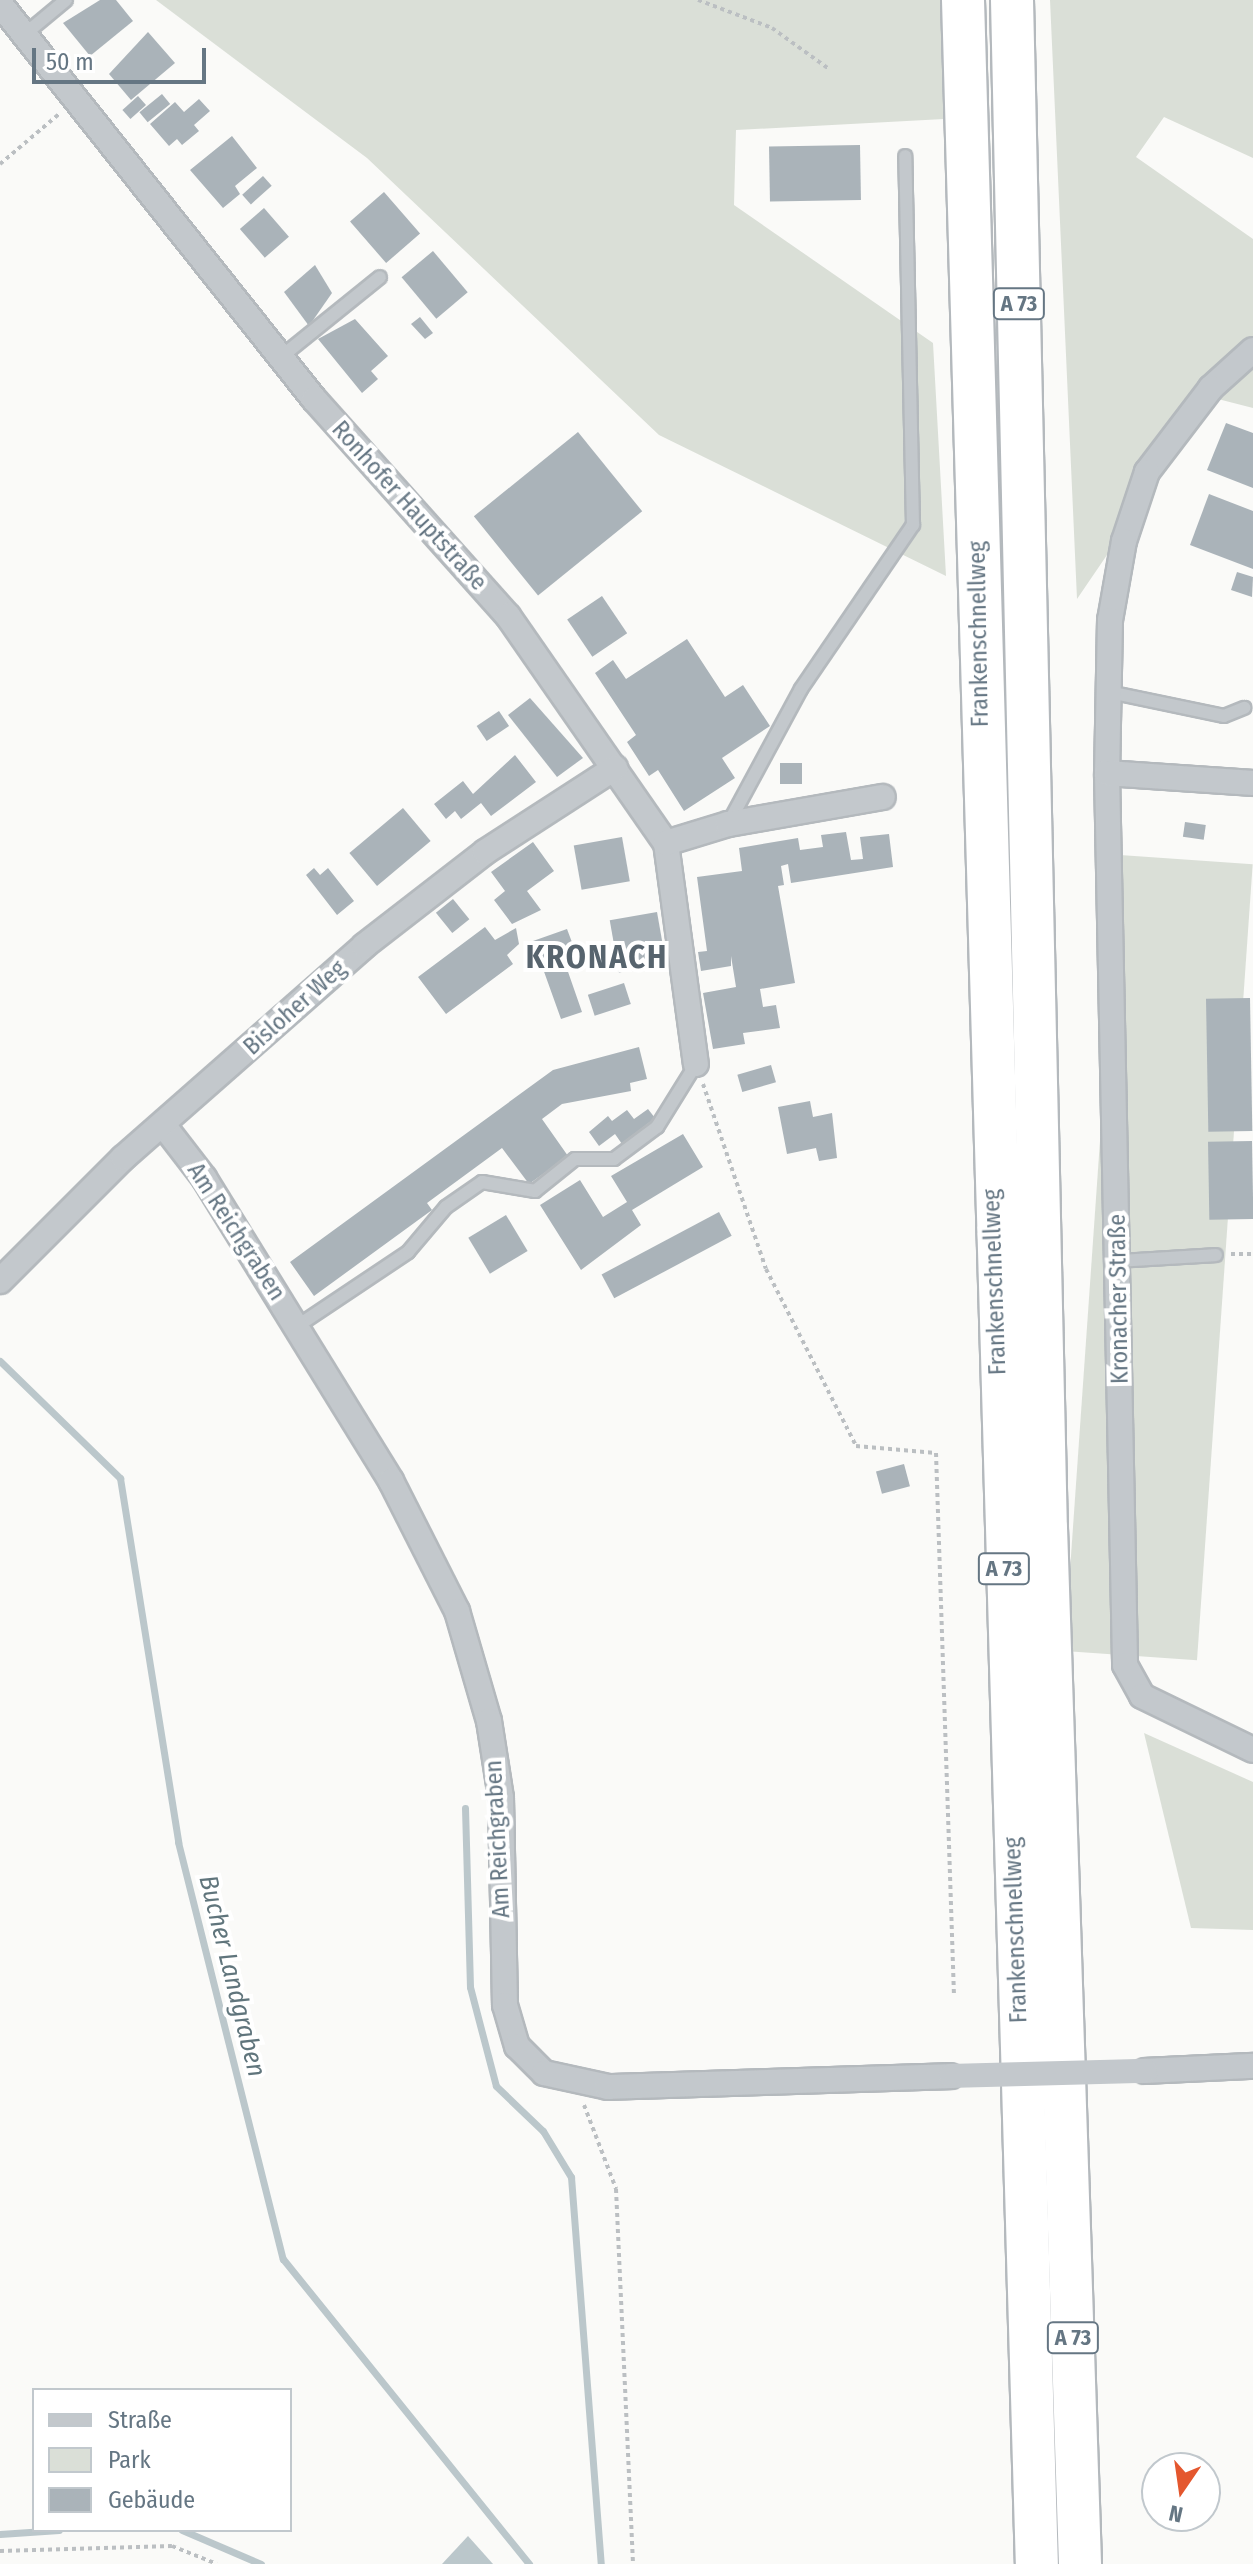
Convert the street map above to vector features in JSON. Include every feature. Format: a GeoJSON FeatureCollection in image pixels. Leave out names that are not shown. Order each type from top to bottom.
{"type":"FeatureCollection","features":[{"type":"Feature","properties":{"kind":"highway","name":"Frankenschnellweg"},"geometry":{"type":"LineString","coordinates":[[963,0],[1037,2564]]}},
{"type":"Feature","properties":{"kind":"highway","name":"Frankenschnellweg"},"geometry":{"type":"LineString","coordinates":[[1012,0],[1046,1528],[1080,2564]]}},
{"type":"Feature","properties":{"kind":"street","name":"Ronhofer Hauptstraße"},"geometry":{"type":"LineString","coordinates":[[0,4],[281,357],[508,616],[666,843],[696,1064]]}},
{"type":"Feature","properties":{"kind":"street","name":"Kronacher Straße"},"geometry":{"type":"LineString","coordinates":[[1253,350],[1211,388],[1147,472],[1124,541],[1110,620],[1107,773],[1125,1665],[1142,1696],[1253,1750]]}},
{"type":"Feature","properties":{"kind":"street","name":"Bisloher Weg"},"geometry":{"type":"LineString","coordinates":[[0,1281],[164,1126],[364,946],[485,852],[615,768]]}},
{"type":"Feature","properties":{"kind":"street"},"geometry":{"type":"LineString","coordinates":[[1107,773],[1253,783]]}},
{"type":"Feature","properties":{"kind":"street"},"geometry":{"type":"LineString","coordinates":[[666,843],[728,824],[883,797]]}},
{"type":"Feature","properties":{"kind":"street","name":"Am Reichgraben"},"geometry":{"type":"LineString","coordinates":[[164,1126],[204,1178],[391,1481],[457,1611],[489,1721],[501,1798],[505,2005],[517,2046],[544,2073],[576,2085],[1253,2066]]}},
{"type":"Feature","properties":{"kind":"lane"},"geometry":{"type":"LineString","coordinates":[[25,34],[66,0]]}},
{"type":"Feature","properties":{"kind":"lane"},"geometry":{"type":"LineString","coordinates":[[728,824],[801,689],[913,525],[905,156]]}},
{"type":"Feature","properties":{"kind":"lane"},"geometry":{"type":"LineString","coordinates":[[281,357],[380,277]]}},
{"type":"Feature","properties":{"kind":"lane"},"geometry":{"type":"LineString","coordinates":[[1109,692],[1224,716],[1244,708]]}},
{"type":"Feature","properties":{"kind":"lane"},"geometry":{"type":"LineString","coordinates":[[296,1327],[408,1252],[446,1207],[482,1182],[535,1191],[575,1159],[614,1159],[657,1127],[696,1064]]}},
{"type":"Feature","properties":{"kind":"lane"},"geometry":{"type":"LineString","coordinates":[[1118,1261],[1216,1255]]}},
{"type":"Feature","properties":{"kind":"path"},"geometry":{"type":"LineString","coordinates":[[698,0],[772,28],[829,69]]}},
{"type":"Feature","properties":{"kind":"path"},"geometry":{"type":"LineString","coordinates":[[0,164],[77,99]]}},
{"type":"Feature","properties":{"kind":"path"},"geometry":{"type":"LineString","coordinates":[[696,1064],[766,1269],[856,1446],[936,1453],[954,1996]]}},
{"type":"Feature","properties":{"kind":"path"},"geometry":{"type":"LineString","coordinates":[[576,2085],[616,2189],[633,2564]]}},
{"type":"Feature","properties":{"kind":"path"},"geometry":{"type":"LineString","coordinates":[[0,2551],[172,2546],[217,2564]]}},
{"type":"Feature","properties":{"kind":"green space"},"geometry":{"type":"Polygon","coordinates":[[[156,0],[941,0],[944,119],[736,130],[734,205],[933,343],[946,576],[659,435],[367,158],[156,0]]]}},
{"type":"Feature","properties":{"kind":"green space"},"geometry":{"type":"Polygon","coordinates":[[[1050,0],[1253,0],[1253,158],[1164,117],[1136,157],[1253,239],[1253,408],[1214,398],[1077,599],[1050,0]]]}},
{"type":"Feature","properties":{"kind":"green space"},"geometry":{"type":"Polygon","coordinates":[[[1120,855],[1253,864],[1197,1660],[1064,1651],[1120,855]]]}},
{"type":"Feature","properties":{"kind":"green space"},"geometry":{"type":"Polygon","coordinates":[[[1144,1733],[1253,1782],[1253,1930],[1191,1928],[1144,1733]]]}},
{"type":"Feature","properties":{"kind":"shaded area"},"geometry":{"type":"Polygon","coordinates":[[[468,2536],[493,2564],[442,2564],[468,2536]]]}},
{"type":"Feature","properties":{"kind":"building"},"geometry":{"type":"Polygon","coordinates":[[[100,0],[116,0],[133,21],[90,56],[63,23],[100,0]]]}},
{"type":"Feature","properties":{"kind":"building"},"geometry":{"type":"Polygon","coordinates":[[[148,32],[175,63],[131,100],[109,74],[148,32]]]}},
{"type":"Feature","properties":{"kind":"building"},"geometry":{"type":"Polygon","coordinates":[[[162,94],[170,104],[148,122],[139,112],[162,94]]]}},
{"type":"Feature","properties":{"kind":"building"},"geometry":{"type":"Polygon","coordinates":[[[138,96],[146,105],[130,119],[122,110],[138,96]]]}},
{"type":"Feature","properties":{"kind":"building"},"geometry":{"type":"Polygon","coordinates":[[[199,99],[210,111],[194,125],[199,131],[182,145],[177,139],[169,146],[150,124],[175,102],[184,112],[199,99]]]}},
{"type":"Feature","properties":{"kind":"building"},"geometry":{"type":"Polygon","coordinates":[[[232,136],[257,168],[235,186],[240,194],[223,208],[190,170],[232,136]]]}},
{"type":"Feature","properties":{"kind":"building"},"geometry":{"type":"Polygon","coordinates":[[[860,145],[861,200],[770,202],[769,147],[860,145]]]}},
{"type":"Feature","properties":{"kind":"building"},"geometry":{"type":"Polygon","coordinates":[[[263,176],[272,186],[251,204],[242,195],[263,176]]]}},
{"type":"Feature","properties":{"kind":"building"},"geometry":{"type":"Polygon","coordinates":[[[384,192],[420,234],[386,263],[350,222],[384,192]]]}},
{"type":"Feature","properties":{"kind":"building"},"geometry":{"type":"Polygon","coordinates":[[[264,208],[289,237],[265,258],[240,229],[264,208]]]}},
{"type":"Feature","properties":{"kind":"building"},"geometry":{"type":"Polygon","coordinates":[[[433,251],[468,292],[436,319],[402,277],[433,251]]]}},
{"type":"Feature","properties":{"kind":"building"},"geometry":{"type":"Polygon","coordinates":[[[315,265],[332,293],[309,326],[284,292],[315,265]]]}},
{"type":"Feature","properties":{"kind":"building"},"geometry":{"type":"Polygon","coordinates":[[[420,317],[433,333],[425,339],[411,324],[420,317]]]}},
{"type":"Feature","properties":{"kind":"building"},"geometry":{"type":"Polygon","coordinates":[[[355,319],[388,356],[371,371],[378,379],[362,393],[318,339],[355,319]]]}},
{"type":"Feature","properties":{"kind":"building"},"geometry":{"type":"Polygon","coordinates":[[[1226,423],[1253,433],[1253,488],[1207,470],[1226,423]]]}},
{"type":"Feature","properties":{"kind":"building"},"geometry":{"type":"Polygon","coordinates":[[[578,432],[642,511],[538,596],[474,516],[578,432]]]}},
{"type":"Feature","properties":{"kind":"building"},"geometry":{"type":"Polygon","coordinates":[[[1209,494],[1253,511],[1253,569],[1190,545],[1209,494]]]}},
{"type":"Feature","properties":{"kind":"building"},"geometry":{"type":"Polygon","coordinates":[[[1237,572],[1253,577],[1252,597],[1231,590],[1237,572]]]}},
{"type":"Feature","properties":{"kind":"building"},"geometry":{"type":"Polygon","coordinates":[[[602,596],[627,633],[592,657],[567,619],[602,596]]]}},
{"type":"Feature","properties":{"kind":"building"},"geometry":{"type":"Polygon","coordinates":[[[687,639],[725,697],[743,685],[770,726],[722,758],[735,778],[684,811],[658,770],[649,776],[627,742],[636,735],[595,673],[613,660],[626,679],[687,639]]]}},
{"type":"Feature","properties":{"kind":"building"},"geometry":{"type":"Polygon","coordinates":[[[530,698],[583,758],[557,777],[508,715],[530,698]]]}},
{"type":"Feature","properties":{"kind":"building"},"geometry":{"type":"Polygon","coordinates":[[[499,711],[509,726],[487,741],[477,726],[499,711]]]}},
{"type":"Feature","properties":{"kind":"building"},"geometry":{"type":"Polygon","coordinates":[[[515,755],[536,782],[491,816],[481,803],[461,819],[455,811],[446,819],[434,804],[463,781],[473,794],[515,755]]]}},
{"type":"Feature","properties":{"kind":"building"},"geometry":{"type":"Polygon","coordinates":[[[780,763],[802,763],[802,784],[780,784],[780,763]]]}},
{"type":"Feature","properties":{"kind":"building"},"geometry":{"type":"Polygon","coordinates":[[[403,808],[431,841],[377,886],[349,853],[403,808]]]}},
{"type":"Feature","properties":{"kind":"building"},"geometry":{"type":"Polygon","coordinates":[[[1185,822],[1206,825],[1204,840],[1183,837],[1185,822]]]}},
{"type":"Feature","properties":{"kind":"building"},"geometry":{"type":"Polygon","coordinates":[[[846,832],[851,860],[863,859],[860,837],[889,834],[893,867],[791,883],[788,864],[781,866],[784,885],[778,886],[795,983],[760,989],[763,1007],[776,1005],[780,1028],[743,1033],[745,1044],[713,1049],[703,993],[736,987],[731,956],[731,966],[701,971],[698,952],[707,951],[697,877],[742,871],[739,848],[798,838],[800,850],[823,847],[821,835],[846,832]]]}},
{"type":"Feature","properties":{"kind":"building"},"geometry":{"type":"Polygon","coordinates":[[[622,837],[630,881],[582,890],[574,846],[622,837]]]}},
{"type":"Feature","properties":{"kind":"building"},"geometry":{"type":"Polygon","coordinates":[[[533,842],[554,871],[527,891],[541,910],[512,924],[494,900],[505,891],[491,872],[533,842]]]}},
{"type":"Feature","properties":{"kind":"building"},"geometry":{"type":"Polygon","coordinates":[[[314,868],[320,875],[328,868],[354,901],[337,915],[306,875],[314,868]]]}},
{"type":"Feature","properties":{"kind":"building"},"geometry":{"type":"Polygon","coordinates":[[[453,899],[469,919],[452,933],[436,913],[453,899]]]}},
{"type":"Feature","properties":{"kind":"building"},"geometry":{"type":"Polygon","coordinates":[[[657,912],[666,964],[619,973],[610,920],[657,912]]]}},
{"type":"Feature","properties":{"kind":"building"},"geometry":{"type":"Polygon","coordinates":[[[485,927],[495,940],[516,928],[519,944],[507,955],[513,964],[446,1014],[418,977],[485,927]]]}},
{"type":"Feature","properties":{"kind":"building"},"geometry":{"type":"Polygon","coordinates":[[[567,929],[579,961],[566,966],[582,1012],[561,1019],[533,941],[567,929]]]}},
{"type":"Feature","properties":{"kind":"building"},"geometry":{"type":"Polygon","coordinates":[[[624,983],[631,1004],[595,1016],[588,995],[624,983]]]}},
{"type":"Feature","properties":{"kind":"building"},"geometry":{"type":"Polygon","coordinates":[[[1250,998],[1252,1131],[1208,1132],[1206,999],[1250,998]]]}},
{"type":"Feature","properties":{"kind":"building"},"geometry":{"type":"Polygon","coordinates":[[[639,1047],[647,1079],[630,1083],[631,1091],[562,1104],[542,1119],[568,1156],[529,1184],[502,1148],[427,1203],[432,1210],[314,1296],[290,1262],[553,1070],[639,1047]]]}},
{"type":"Feature","properties":{"kind":"building"},"geometry":{"type":"Polygon","coordinates":[[[771,1065],[776,1082],[742,1092],[737,1075],[771,1065]]]}},
{"type":"Feature","properties":{"kind":"building"},"geometry":{"type":"Polygon","coordinates":[[[810,1101],[813,1117],[832,1113],[837,1158],[819,1161],[816,1148],[787,1154],[778,1107],[810,1101]]]}},
{"type":"Feature","properties":{"kind":"building"},"geometry":{"type":"Polygon","coordinates":[[[648,1109],[655,1118],[622,1144],[615,1134],[599,1146],[589,1132],[608,1116],[612,1121],[627,1110],[634,1119],[648,1109]]]}},
{"type":"Feature","properties":{"kind":"building"},"geometry":{"type":"Polygon","coordinates":[[[683,1134],[703,1167],[632,1210],[641,1225],[581,1270],[540,1205],[580,1180],[603,1217],[627,1202],[611,1176],[683,1134]]]}},
{"type":"Feature","properties":{"kind":"building"},"geometry":{"type":"Polygon","coordinates":[[[1252,1141],[1253,1219],[1209,1220],[1208,1142],[1252,1141]]]}},
{"type":"Feature","properties":{"kind":"building"},"geometry":{"type":"Polygon","coordinates":[[[719,1212],[732,1236],[614,1298],[602,1274],[719,1212]]]}},
{"type":"Feature","properties":{"kind":"building"},"geometry":{"type":"Polygon","coordinates":[[[506,1215],[528,1251],[490,1274],[468,1238],[506,1215]]]}},
{"type":"Feature","properties":{"kind":"building"},"geometry":{"type":"Polygon","coordinates":[[[904,1464],[910,1486],[882,1494],[876,1472],[904,1464]]]}},
{"type":"Feature","properties":{"kind":"waterway","name":"Bucher Landgraben"},"geometry":{"type":"LineString","coordinates":[[0,1361],[120,1478],[178,1842],[283,2259],[529,2564]]}},
{"type":"Feature","properties":{"kind":"waterway"},"geometry":{"type":"LineString","coordinates":[[465,1808],[470,1987],[496,2086],[543,2131],[571,2177],[601,2564]]}},
{"type":"Feature","properties":{"kind":"waterway"},"geometry":{"type":"LineString","coordinates":[[0,2534],[32,2532]]}},
{"type":"Feature","properties":{"kind":"waterway"},"geometry":{"type":"LineString","coordinates":[[187,2532],[261,2564]]}},
{"type":"Feature","properties":{"kind":"district","name":"KRONACH"},"geometry":{"type":"Point","coordinates":[597,957]}}]}
